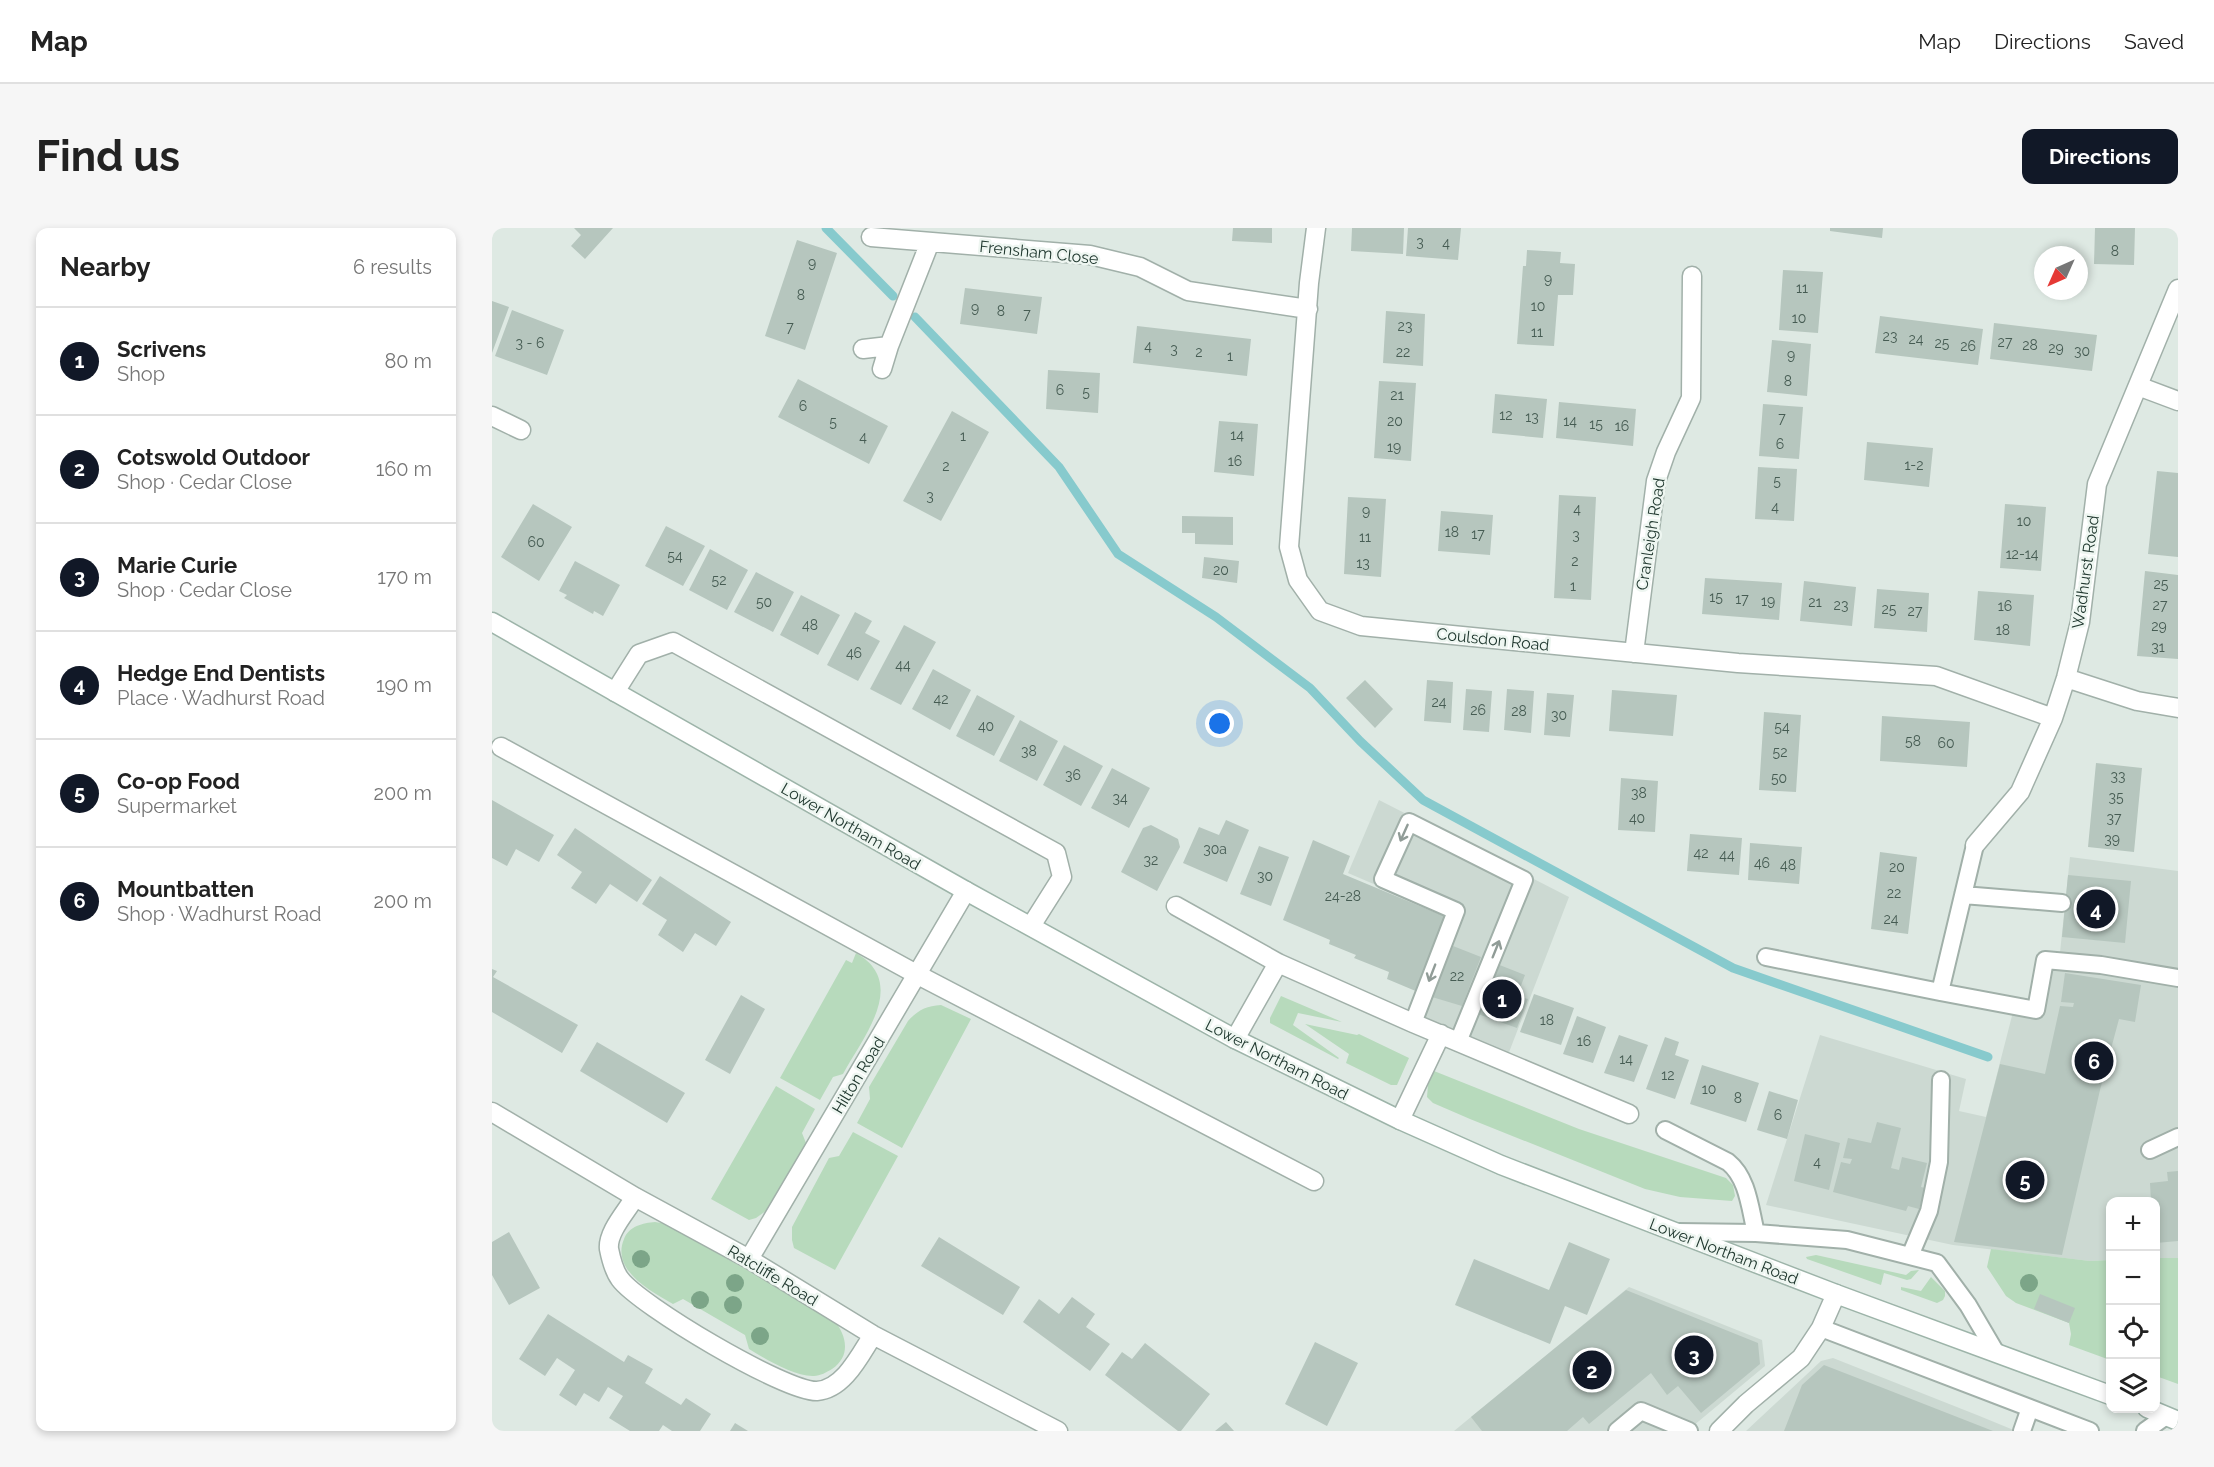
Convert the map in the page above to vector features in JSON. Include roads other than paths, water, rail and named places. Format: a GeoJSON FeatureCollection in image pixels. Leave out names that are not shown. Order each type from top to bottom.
{"type":"FeatureCollection","features":[{"type":"Feature","properties":{"kind":"street","name":"Coulsdon Road"},"geometry":{"type":"LineString","coordinates":[[1316,228],[1309,283],[1289,547],[1298,580],[1320,611],[1361,626],[1738,663],[1936,676],[2053,718]]}},
{"type":"Feature","properties":{"kind":"street","name":"Frensham Close"},"geometry":{"type":"LineString","coordinates":[[870,237],[1090,255],[1140,267],[1188,291],[1308,309]]}},
{"type":"Feature","properties":{"kind":"street"},"geometry":{"type":"LineString","coordinates":[[882,369],[930,242]]}},
{"type":"Feature","properties":{"kind":"street","name":"Cranleigh Road"},"geometry":{"type":"LineString","coordinates":[[1634,653],[1656,481],[1666,452],[1691,398],[1692,276]]}},
{"type":"Feature","properties":{"kind":"street","name":"Wadhurst Road"},"geometry":{"type":"LineString","coordinates":[[1976,845],[2020,792],[2053,718],[2080,622],[2097,484],[2178,289]]}},
{"type":"Feature","properties":{"kind":"street"},"geometry":{"type":"LineString","coordinates":[[862,349],[889,346]]}},
{"type":"Feature","properties":{"kind":"street"},"geometry":{"type":"LineString","coordinates":[[2138,386],[2178,401]]}},
{"type":"Feature","properties":{"kind":"street"},"geometry":{"type":"LineString","coordinates":[[492,416],[521,430]]}},
{"type":"Feature","properties":{"kind":"street","name":"Lower Northam Road"},"geometry":{"type":"LineString","coordinates":[[492,622],[966,891],[1235,1039],[1400,1120],[1501,1165],[1836,1294],[2106,1393]]}},
{"type":"Feature","properties":{"kind":"street"},"geometry":{"type":"LineString","coordinates":[[615,692],[639,654],[673,642],[1056,853],[1062,877],[1031,926]]}},
{"type":"Feature","properties":{"kind":"street"},"geometry":{"type":"LineString","coordinates":[[2066,678],[2137,701],[2178,708]]}},
{"type":"Feature","properties":{"kind":"street"},"geometry":{"type":"LineString","coordinates":[[501,747],[918,975],[1314,1181]]}},
{"type":"Feature","properties":{"kind":"street","name":"Hilton Road"},"geometry":{"type":"LineString","coordinates":[[749,1259],[966,891]]}},
{"type":"Feature","properties":{"kind":"street"},"geometry":{"type":"LineString","coordinates":[[1176,906],[1278,963],[1629,1114]]}},
{"type":"Feature","properties":{"kind":"street"},"geometry":{"type":"LineString","coordinates":[[1235,1039],[1278,963]]}},
{"type":"Feature","properties":{"kind":"street"},"geometry":{"type":"LineString","coordinates":[[1400,1120],[1441,1034]]}},
{"type":"Feature","properties":{"kind":"street","name":"Ratcliffe Road"},"geometry":{"type":"LineString","coordinates":[[492,1112],[635,1197],[749,1259],[873,1335],[1058,1431]]}},
{"type":"Feature","properties":{"kind":"street"},"geometry":{"type":"LineString","coordinates":[[635,1197],[614,1230],[609,1246],[614,1269],[621,1280],[648,1304],[760,1372],[797,1388],[817,1391],[831,1387],[845,1376],[873,1335]]}},
{"type":"Feature","properties":{"kind":"street"},"geometry":{"type":"LineString","coordinates":[[1719,1431],[1746,1404],[1801,1358],[1821,1328],[1836,1294]]}},
{"type":"Feature","properties":{"kind":"lane"},"geometry":{"type":"LineString","coordinates":[[1413,1023],[1456,911],[1383,879],[1409,822],[1524,880],[1458,1042]]}},
{"type":"Feature","properties":{"kind":"lane"},"geometry":{"type":"LineString","coordinates":[[1940,992],[1976,845]]}},
{"type":"Feature","properties":{"kind":"lane"},"geometry":{"type":"LineString","coordinates":[[1963,895],[2062,903]]}},
{"type":"Feature","properties":{"kind":"lane"},"geometry":{"type":"LineString","coordinates":[[1766,957],[2036,1010],[2045,960],[2101,965],[2178,978]]}},
{"type":"Feature","properties":{"kind":"lane"},"geometry":{"type":"LineString","coordinates":[[1910,1256],[1929,1211],[1939,1162],[1941,1080]]}},
{"type":"Feature","properties":{"kind":"lane"},"geometry":{"type":"LineString","coordinates":[[1665,1130],[1728,1162],[1737,1169],[1742,1179],[1755,1233]]}},
{"type":"Feature","properties":{"kind":"lane"},"geometry":{"type":"LineString","coordinates":[[2150,1150],[2178,1137]]}},
{"type":"Feature","properties":{"kind":"lane"},"geometry":{"type":"LineString","coordinates":[[1674,1232],[1755,1233],[1847,1240],[1937,1263],[1968,1305],[1995,1351]]}},
{"type":"Feature","properties":{"kind":"lane"},"geometry":{"type":"LineString","coordinates":[[1821,1328],[2090,1431]]}},
{"type":"Feature","properties":{"kind":"lane"},"geometry":{"type":"LineString","coordinates":[[2022,1431],[2030,1408]]}},
{"type":"Feature","properties":{"kind":"lane"},"geometry":{"type":"LineString","coordinates":[[1617,1431],[1641,1411],[1689,1431]]}},
{"type":"Feature","properties":{"kind":"lane"},"geometry":{"type":"LineString","coordinates":[[2145,1431],[2172,1418]]}},
{"type":"Feature","properties":{"kind":"waterway"},"geometry":{"type":"LineString","coordinates":[[826,228],[893,296]]}},
{"type":"Feature","properties":{"kind":"waterway"},"geometry":{"type":"LineString","coordinates":[[915,317],[1059,467],[1118,554],[1216,617],[1310,688],[1360,741],[1423,800],[1733,968],[1988,1057]]}},
{"type":"Feature","properties":{"kind":"place","name":"Hedge End Dentists"},"geometry":{"type":"Point","coordinates":[2096,909]}},
{"type":"Feature","properties":{"kind":"place","name":"Scrivens"},"geometry":{"type":"Point","coordinates":[1502,999]}},
{"type":"Feature","properties":{"kind":"place","name":"Mountbatten"},"geometry":{"type":"Point","coordinates":[2094,1061]}},
{"type":"Feature","properties":{"kind":"place","name":"Co-op Food"},"geometry":{"type":"Point","coordinates":[2025,1180]}},
{"type":"Feature","properties":{"kind":"place","name":"Marie Curie"},"geometry":{"type":"Point","coordinates":[1694,1355]}},
{"type":"Feature","properties":{"kind":"place","name":"Cotswold Outdoor"},"geometry":{"type":"Point","coordinates":[1592,1370]}}]}
